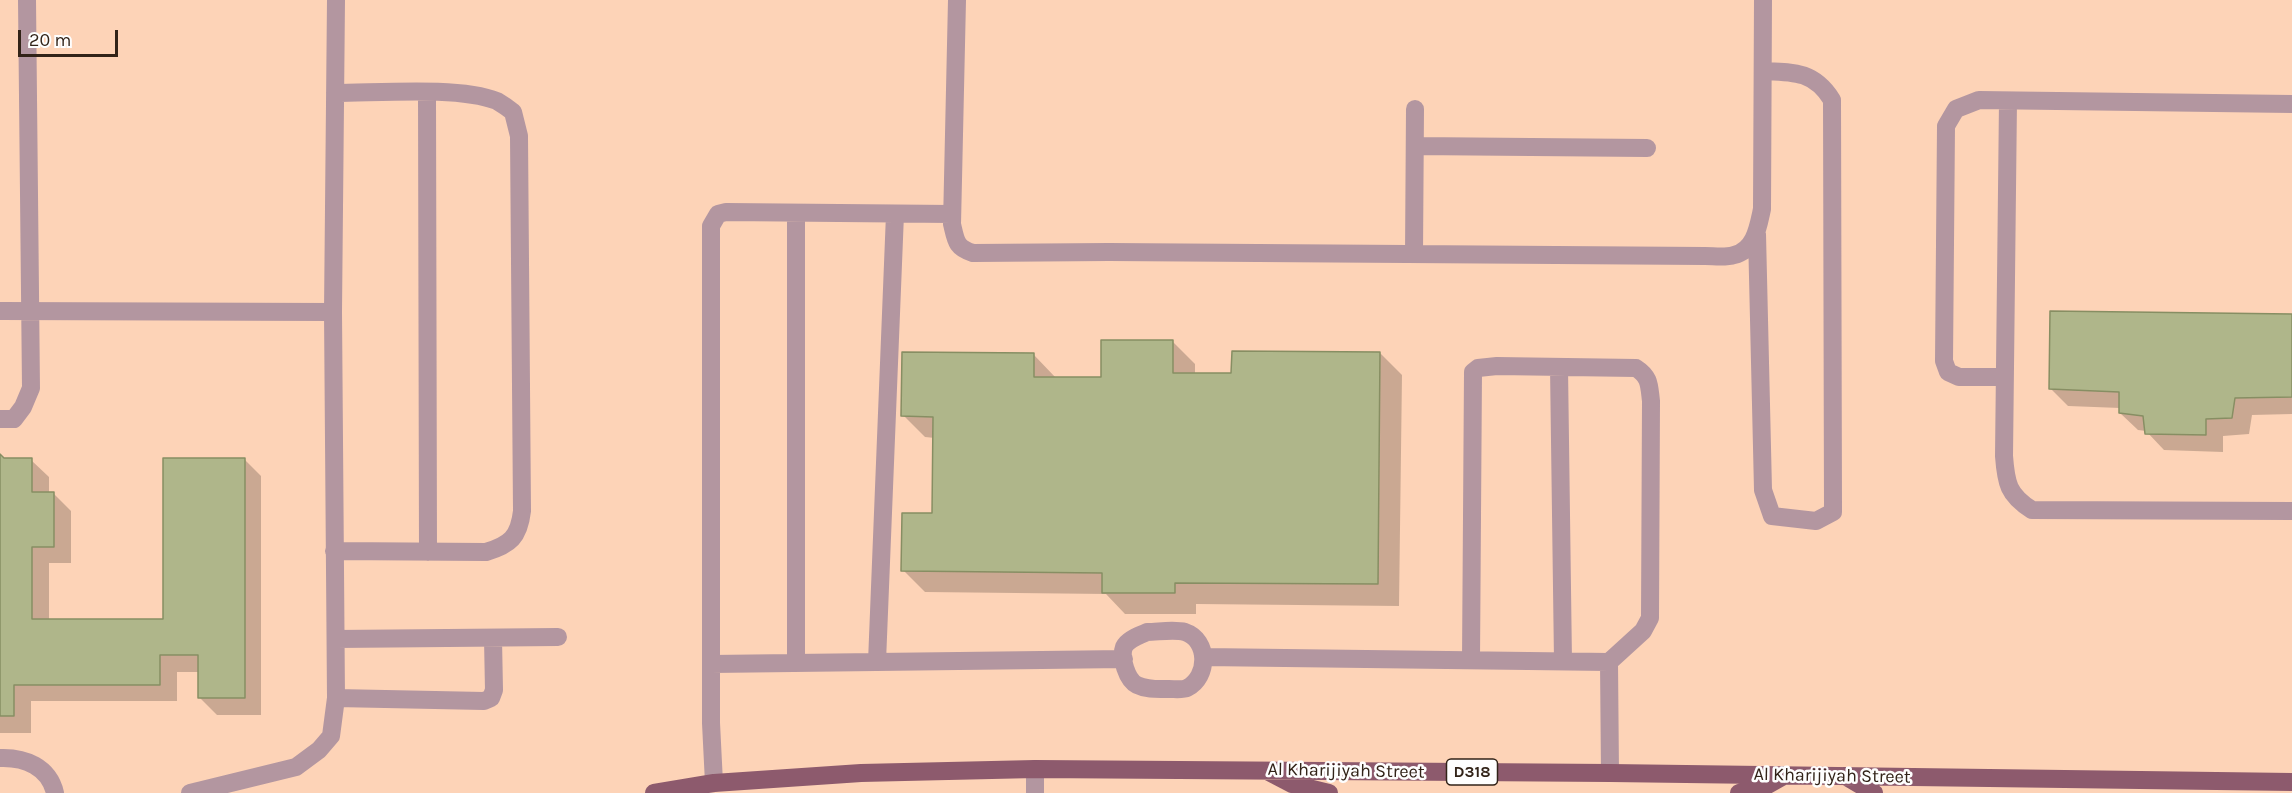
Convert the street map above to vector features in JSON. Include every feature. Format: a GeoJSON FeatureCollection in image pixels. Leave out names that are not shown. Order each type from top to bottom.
{"type":"FeatureCollection","features":[{"type":"Feature","properties":{"kind":"main road","name":"Al Kharijiyah Street"},"geometry":{"type":"LineString","coordinates":[[654,793],[714,783],[861,773],[1035,769],[1610,773],[2292,782]]}},
{"type":"Feature","properties":{"kind":"main road"},"geometry":{"type":"LineString","coordinates":[[1264,770],[1292,784],[1329,793]]}},
{"type":"Feature","properties":{"kind":"main road"},"geometry":{"type":"LineString","coordinates":[[1739,793],[1764,787],[1786,775]]}},
{"type":"Feature","properties":{"kind":"main road"},"geometry":{"type":"LineString","coordinates":[[1845,776],[1874,793]]}},
{"type":"Feature","properties":{"kind":"main road"},"geometry":{"type":"LineString","coordinates":[[2168,793],[2190,780]]}},
{"type":"Feature","properties":{"kind":"street"},"geometry":{"type":"LineString","coordinates":[[0,419],[14,419],[23,407],[31,388],[27,0]]}},
{"type":"Feature","properties":{"kind":"street"},"geometry":{"type":"LineString","coordinates":[[190,793],[296,767],[319,750],[331,736],[336,698],[333,312],[336,0]]}},
{"type":"Feature","properties":{"kind":"street"},"geometry":{"type":"LineString","coordinates":[[957,0],[952,214],[955,240],[962,250],[973,253],[1733,255],[1744,250],[1757,234]]}},
{"type":"Feature","properties":{"kind":"street"},"geometry":{"type":"LineString","coordinates":[[1762,71],[1799,73],[1823,86],[1832,100],[1833,512],[1816,521],[1772,516],[1763,490],[1757,234],[1761,209],[1762,71],[1763,0]]}},
{"type":"Feature","properties":{"kind":"street"},"geometry":{"type":"LineString","coordinates":[[334,550],[486,552],[501,548],[514,537],[520,526],[522,500],[519,136],[513,111],[498,102],[474,95],[335,93]]}},
{"type":"Feature","properties":{"kind":"street"},"geometry":{"type":"LineString","coordinates":[[427,93],[428,552]]}},
{"type":"Feature","properties":{"kind":"street"},"geometry":{"type":"LineString","coordinates":[[2004,377],[1959,377],[1948,372],[1944,361],[1946,126],[1956,109],[1979,100],[2292,104]]}},
{"type":"Feature","properties":{"kind":"street"},"geometry":{"type":"LineString","coordinates":[[2008,101],[2004,456],[2006,481],[2016,500],[2032,510],[2292,512]]}},
{"type":"Feature","properties":{"kind":"street"},"geometry":{"type":"LineString","coordinates":[[1414,254],[1415,109]]}},
{"type":"Feature","properties":{"kind":"street"},"geometry":{"type":"LineString","coordinates":[[1415,146],[1647,148]]}},
{"type":"Feature","properties":{"kind":"street"},"geometry":{"type":"LineString","coordinates":[[714,783],[711,723],[711,226],[718,214],[726,212],[952,214]]}},
{"type":"Feature","properties":{"kind":"street"},"geometry":{"type":"LineString","coordinates":[[796,213],[796,663]]}},
{"type":"Feature","properties":{"kind":"street"},"geometry":{"type":"LineString","coordinates":[[877,662],[895,214]]}},
{"type":"Feature","properties":{"kind":"street"},"geometry":{"type":"LineString","coordinates":[[0,311],[333,312]]}},
{"type":"Feature","properties":{"kind":"street"},"geometry":{"type":"LineString","coordinates":[[1204,657],[1610,662],[1643,631],[1650,618],[1649,385],[1645,374],[1635,368],[1497,366],[1478,368],[1473,372],[1471,660]]}},
{"type":"Feature","properties":{"kind":"street"},"geometry":{"type":"LineString","coordinates":[[1560,367],[1563,661]]}},
{"type":"Feature","properties":{"kind":"street"},"geometry":{"type":"LineString","coordinates":[[1184,632],[1201,646],[1204,657],[1202,673],[1186,689],[1150,689],[1135,684],[1127,675],[1124,647],[1132,639],[1147,633],[1184,632]]}},
{"type":"Feature","properties":{"kind":"street"},"geometry":{"type":"LineString","coordinates":[[336,639],[558,638]]}},
{"type":"Feature","properties":{"kind":"street"},"geometry":{"type":"LineString","coordinates":[[336,698],[484,701],[491,698],[494,690],[493,639]]}},
{"type":"Feature","properties":{"kind":"street"},"geometry":{"type":"LineString","coordinates":[[711,664],[1124,659]]}},
{"type":"Feature","properties":{"kind":"street"},"geometry":{"type":"LineString","coordinates":[[1610,662],[1610,773]]}},
{"type":"Feature","properties":{"kind":"street"},"geometry":{"type":"LineString","coordinates":[[0,758],[11,758],[36,764],[52,782],[55,793]]}},
{"type":"Feature","properties":{"kind":"street"},"geometry":{"type":"LineString","coordinates":[[1035,769],[1035,793]]}},
{"type":"Feature","properties":{"kind":"building"},"geometry":{"type":"Polygon","coordinates":[[[2050,311],[2292,314],[2292,397],[2235,398],[2232,418],[2206,419],[2206,435],[2145,434],[2143,416],[2119,413],[2119,392],[2049,389],[2050,311]]]}},
{"type":"Feature","properties":{"kind":"building"},"geometry":{"type":"Polygon","coordinates":[[[1101,340],[1173,340],[1173,373],[1231,373],[1232,351],[1380,352],[1378,584],[1175,583],[1175,593],[1102,593],[1102,573],[901,571],[902,513],[932,513],[933,417],[901,416],[902,352],[1034,353],[1034,377],[1101,377],[1101,340]]]}},
{"type":"Feature","properties":{"kind":"building"},"geometry":{"type":"Polygon","coordinates":[[[0,454],[4,458],[32,458],[32,492],[54,492],[54,547],[32,547],[32,619],[163,619],[163,458],[245,458],[245,698],[198,698],[198,655],[160,655],[160,685],[14,685],[14,716],[0,716],[0,454]]]}}]}
